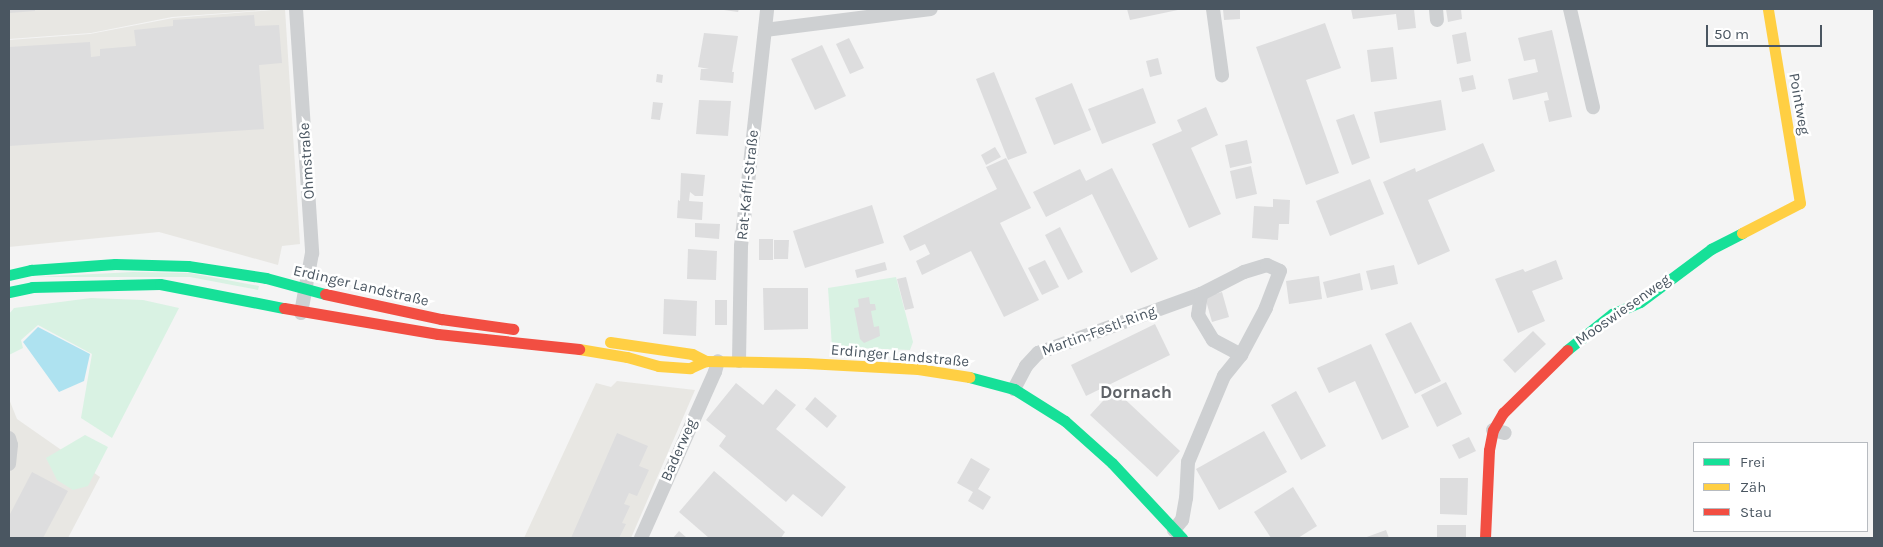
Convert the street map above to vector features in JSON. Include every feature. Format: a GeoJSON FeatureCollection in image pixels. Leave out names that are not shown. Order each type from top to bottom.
{"type":"FeatureCollection","features":[{"type":"Feature","properties":{"kind":"street","name":"Ohmstraße"},"geometry":{"type":"LineString","coordinates":[[296,9],[312,253],[301,312]]}},
{"type":"Feature","properties":{"kind":"street","name":"Rat-Kaffl-Straße"},"geometry":{"type":"LineString","coordinates":[[739,361],[741,246],[767,9]]}},
{"type":"Feature","properties":{"kind":"street"},"geometry":{"type":"LineString","coordinates":[[765,30],[931,9]]}},
{"type":"Feature","properties":{"kind":"street"},"geometry":{"type":"LineString","coordinates":[[1212,9],[1222,76]]}},
{"type":"Feature","properties":{"kind":"street"},"geometry":{"type":"LineString","coordinates":[[1570,9],[1593,107]]}},
{"type":"Feature","properties":{"kind":"street","name":"Pointweg"},"geometry":{"type":"LineString","coordinates":[[1768,9],[1800,203]]}},
{"type":"Feature","properties":{"kind":"street","name":"Mooswiesenweg"},"geometry":{"type":"LineString","coordinates":[[1485,538],[1489,450],[1499,432],[1503,413],[1553,362],[1589,330],[1612,314],[1640,302],[1711,249],[1800,203]]}},
{"type":"Feature","properties":{"kind":"street","name":"Erdinger Landstraße"},"geometry":{"type":"LineString","coordinates":[[9,274],[31,270],[115,264],[188,266],[228,271],[346,300],[441,319],[527,331]]}},
{"type":"Feature","properties":{"kind":"street","name":"Martin-Festl-Ring"},"geometry":{"type":"LineString","coordinates":[[1014,389],[1026,366],[1038,352],[1201,294],[1244,272],[1267,265],[1280,271],[1266,308],[1241,355],[1224,376],[1188,462],[1183,513],[1178,534]]}},
{"type":"Feature","properties":{"kind":"street","name":"Erdinger Landstraße"},"geometry":{"type":"LineString","coordinates":[[9,292],[32,287],[160,284],[301,312],[438,334],[498,339],[598,352],[658,366],[690,368],[712,361],[816,364],[949,372],[983,379],[1014,389],[1065,420],[1087,439],[1178,534]]}},
{"type":"Feature","properties":{"kind":"street"},"geometry":{"type":"LineString","coordinates":[[1201,294],[1198,315],[1213,340],[1241,355]]}},
{"type":"Feature","properties":{"kind":"street","name":"Erdinger Landstraße"},"geometry":{"type":"LineString","coordinates":[[547,333],[692,354],[712,361]]}},
{"type":"Feature","properties":{"kind":"street","name":"Baderweg"},"geometry":{"type":"LineString","coordinates":[[640,538],[715,372],[712,361]]}},
{"type":"Feature","properties":{"kind":"street"},"geometry":{"type":"LineString","coordinates":[[9,438],[11,445],[9,464]]}},
{"type":"Feature","properties":{"kind":"shaded area"},"geometry":{"type":"Polygon","coordinates":[[[9,9],[278,9],[172,17],[91,33],[9,39],[9,9]]]}},
{"type":"Feature","properties":{"kind":"shaded area"},"geometry":{"type":"Polygon","coordinates":[[[285,9],[300,244],[282,246],[278,265],[159,232],[9,247],[9,40],[90,34],[173,18],[285,9]]]}},
{"type":"Feature","properties":{"kind":"shaded area"},"geometry":{"type":"Polygon","coordinates":[[[617,381],[695,390],[631,538],[524,538],[596,383],[611,387],[617,381]]]}},
{"type":"Feature","properties":{"kind":"shaded area"},"geometry":{"type":"Polygon","coordinates":[[[9,399],[17,419],[100,477],[68,538],[9,538],[9,399]]]}},
{"type":"Feature","properties":{"kind":"green space"},"geometry":{"type":"Polygon","coordinates":[[[133,272],[190,273],[259,286],[258,290],[190,277],[36,277],[133,272]]]}},
{"type":"Feature","properties":{"kind":"green space"},"geometry":{"type":"Polygon","coordinates":[[[896,277],[913,342],[910,350],[832,347],[828,288],[896,277]]]}},
{"type":"Feature","properties":{"kind":"green space"},"geometry":{"type":"Polygon","coordinates":[[[91,298],[143,300],[179,308],[112,438],[81,418],[92,354],[38,325],[21,340],[23,348],[9,355],[9,314],[14,308],[91,298]]]}},
{"type":"Feature","properties":{"kind":"green space"},"geometry":{"type":"Polygon","coordinates":[[[85,435],[108,447],[88,486],[73,490],[57,480],[46,458],[85,435]]]}},
{"type":"Feature","properties":{"kind":"water"},"geometry":{"type":"Polygon","coordinates":[[[38,327],[90,354],[84,381],[59,392],[23,342],[38,327]]]}},
{"type":"Feature","properties":{"kind":"building"},"geometry":{"type":"Polygon","coordinates":[[[9,9],[35,9],[35,11],[9,13],[9,9]]]}},
{"type":"Feature","properties":{"kind":"building"},"geometry":{"type":"Polygon","coordinates":[[[717,9],[739,9],[738,12],[717,9]]]}},
{"type":"Feature","properties":{"kind":"building"},"geometry":{"type":"Polygon","coordinates":[[[1127,9],[1178,9],[1178,10],[1130,20],[1127,9]]]}},
{"type":"Feature","properties":{"kind":"building"},"geometry":{"type":"Polygon","coordinates":[[[1223,9],[1240,9],[1240,19],[1224,20],[1223,9]]]}},
{"type":"Feature","properties":{"kind":"building"},"geometry":{"type":"Polygon","coordinates":[[[1351,9],[1414,9],[1416,28],[1398,30],[1396,14],[1353,19],[1351,9]]]}},
{"type":"Feature","properties":{"kind":"building"},"geometry":{"type":"Polygon","coordinates":[[[1446,9],[1461,9],[1462,19],[1448,22],[1446,9]]]}},
{"type":"Feature","properties":{"kind":"building"},"geometry":{"type":"Polygon","coordinates":[[[254,15],[255,26],[279,25],[282,63],[259,65],[264,129],[9,146],[9,47],[90,42],[91,57],[100,56],[100,49],[136,46],[134,30],[173,26],[173,20],[254,15]]]}},
{"type":"Feature","properties":{"kind":"building"},"geometry":{"type":"Polygon","coordinates":[[[1325,23],[1341,68],[1306,80],[1339,173],[1306,185],[1256,47],[1325,23]]]}},
{"type":"Feature","properties":{"kind":"building"},"geometry":{"type":"Polygon","coordinates":[[[1552,30],[1572,117],[1549,122],[1544,101],[1549,100],[1547,92],[1513,100],[1508,79],[1538,72],[1535,59],[1524,61],[1518,38],[1552,30]]]}},
{"type":"Feature","properties":{"kind":"building"},"geometry":{"type":"Polygon","coordinates":[[[1466,32],[1471,61],[1457,64],[1452,35],[1466,32]]]}},
{"type":"Feature","properties":{"kind":"building"},"geometry":{"type":"Polygon","coordinates":[[[704,33],[738,36],[732,72],[734,72],[733,83],[700,80],[701,69],[709,69],[698,67],[704,33]]]}},
{"type":"Feature","properties":{"kind":"building"},"geometry":{"type":"Polygon","coordinates":[[[849,38],[864,68],[850,74],[836,44],[849,38]]]}},
{"type":"Feature","properties":{"kind":"building"},"geometry":{"type":"Polygon","coordinates":[[[822,45],[846,96],[815,110],[791,59],[822,45]]]}},
{"type":"Feature","properties":{"kind":"building"},"geometry":{"type":"Polygon","coordinates":[[[1393,47],[1397,79],[1371,82],[1367,50],[1393,47]]]}},
{"type":"Feature","properties":{"kind":"building"},"geometry":{"type":"Polygon","coordinates":[[[1158,58],[1162,74],[1150,77],[1146,61],[1158,58]]]}},
{"type":"Feature","properties":{"kind":"building"},"geometry":{"type":"Polygon","coordinates":[[[994,72],[1027,153],[1008,160],[976,79],[994,72]]]}},
{"type":"Feature","properties":{"kind":"building"},"geometry":{"type":"Polygon","coordinates":[[[657,74],[663,75],[662,83],[656,82],[657,74]]]}},
{"type":"Feature","properties":{"kind":"building"},"geometry":{"type":"Polygon","coordinates":[[[1473,75],[1476,89],[1462,92],[1459,78],[1473,75]]]}},
{"type":"Feature","properties":{"kind":"building"},"geometry":{"type":"Polygon","coordinates":[[[1072,83],[1091,130],[1054,145],[1035,98],[1072,83]]]}},
{"type":"Feature","properties":{"kind":"building"},"geometry":{"type":"Polygon","coordinates":[[[1143,88],[1156,123],[1102,144],[1088,109],[1143,88]]]}},
{"type":"Feature","properties":{"kind":"building"},"geometry":{"type":"Polygon","coordinates":[[[699,100],[731,101],[728,136],[696,134],[699,100]]]}},
{"type":"Feature","properties":{"kind":"building"},"geometry":{"type":"Polygon","coordinates":[[[1441,100],[1446,130],[1380,143],[1374,112],[1441,100]]]}},
{"type":"Feature","properties":{"kind":"building"},"geometry":{"type":"Polygon","coordinates":[[[653,102],[663,103],[660,120],[651,119],[653,102]]]}},
{"type":"Feature","properties":{"kind":"building"},"geometry":{"type":"Polygon","coordinates":[[[1206,107],[1218,135],[1191,148],[1221,214],[1189,228],[1152,144],[1182,131],[1177,120],[1206,107]]]}},
{"type":"Feature","properties":{"kind":"building"},"geometry":{"type":"Polygon","coordinates":[[[1354,114],[1370,158],[1352,165],[1336,120],[1354,114]]]}},
{"type":"Feature","properties":{"kind":"building"},"geometry":{"type":"Polygon","coordinates":[[[1247,140],[1252,163],[1230,168],[1225,145],[1247,140]]]}},
{"type":"Feature","properties":{"kind":"building"},"geometry":{"type":"Polygon","coordinates":[[[1483,143],[1495,171],[1428,200],[1450,251],[1418,265],[1383,182],[1415,168],[1416,172],[1483,143]]]}},
{"type":"Feature","properties":{"kind":"building"},"geometry":{"type":"Polygon","coordinates":[[[995,147],[1001,157],[986,165],[981,155],[995,147]]]}},
{"type":"Feature","properties":{"kind":"building"},"geometry":{"type":"Polygon","coordinates":[[[1006,158],[1031,208],[1000,223],[1039,300],[1004,317],[971,251],[922,275],[916,261],[930,254],[925,244],[910,251],[903,236],[997,189],[986,167],[1006,158]]]}},
{"type":"Feature","properties":{"kind":"building"},"geometry":{"type":"Polygon","coordinates":[[[1251,166],[1257,194],[1236,199],[1230,171],[1251,166]]]}},
{"type":"Feature","properties":{"kind":"building"},"geometry":{"type":"Polygon","coordinates":[[[1112,168],[1158,259],[1131,273],[1092,194],[1046,217],[1033,192],[1080,169],[1086,181],[1112,168]]]}},
{"type":"Feature","properties":{"kind":"building"},"geometry":{"type":"Polygon","coordinates":[[[681,173],[705,175],[703,196],[695,196],[690,192],[689,201],[703,202],[702,220],[677,218],[681,173]]]}},
{"type":"Feature","properties":{"kind":"building"},"geometry":{"type":"Polygon","coordinates":[[[1370,179],[1384,214],[1330,236],[1316,201],[1370,179]]]}},
{"type":"Feature","properties":{"kind":"building"},"geometry":{"type":"Polygon","coordinates":[[[1273,199],[1290,200],[1289,224],[1279,224],[1278,240],[1252,238],[1254,206],[1273,207],[1273,199]]]}},
{"type":"Feature","properties":{"kind":"building"},"geometry":{"type":"Polygon","coordinates":[[[872,205],[884,243],[805,268],[793,231],[872,205]]]}},
{"type":"Feature","properties":{"kind":"building"},"geometry":{"type":"Polygon","coordinates":[[[695,223],[720,224],[719,239],[695,237],[695,223]]]}},
{"type":"Feature","properties":{"kind":"building"},"geometry":{"type":"Polygon","coordinates":[[[1060,227],[1083,272],[1068,280],[1045,235],[1060,227]]]}},
{"type":"Feature","properties":{"kind":"building"},"geometry":{"type":"Polygon","coordinates":[[[759,239],[773,239],[773,260],[759,260],[759,239]]]}},
{"type":"Feature","properties":{"kind":"building"},"geometry":{"type":"Polygon","coordinates":[[[774,240],[789,240],[788,259],[774,259],[774,240]]]}},
{"type":"Feature","properties":{"kind":"building"},"geometry":{"type":"Polygon","coordinates":[[[688,249],[717,251],[716,280],[687,279],[688,249]]]}},
{"type":"Feature","properties":{"kind":"building"},"geometry":{"type":"Polygon","coordinates":[[[1045,260],[1059,287],[1042,295],[1028,268],[1045,260]]]}},
{"type":"Feature","properties":{"kind":"building"},"geometry":{"type":"Polygon","coordinates":[[[1556,260],[1563,279],[1532,291],[1545,321],[1518,333],[1495,279],[1523,269],[1525,272],[1556,260]]]}},
{"type":"Feature","properties":{"kind":"building"},"geometry":{"type":"Polygon","coordinates":[[[885,262],[887,270],[857,278],[855,270],[885,262]]]}},
{"type":"Feature","properties":{"kind":"building"},"geometry":{"type":"Polygon","coordinates":[[[1394,265],[1398,284],[1371,290],[1366,271],[1394,265]]]}},
{"type":"Feature","properties":{"kind":"building"},"geometry":{"type":"Polygon","coordinates":[[[1360,273],[1363,290],[1327,298],[1323,282],[1360,273]]]}},
{"type":"Feature","properties":{"kind":"building"},"geometry":{"type":"Polygon","coordinates":[[[1319,276],[1322,299],[1289,304],[1286,281],[1319,276]]]}},
{"type":"Feature","properties":{"kind":"building"},"geometry":{"type":"Polygon","coordinates":[[[906,277],[914,308],[905,310],[897,279],[906,277]]]}},
{"type":"Feature","properties":{"kind":"building"},"geometry":{"type":"Polygon","coordinates":[[[763,288],[808,288],[808,329],[764,330],[763,288]]]}},
{"type":"Feature","properties":{"kind":"building"},"geometry":{"type":"Polygon","coordinates":[[[1222,292],[1229,317],[1212,322],[1205,297],[1222,292]]]}},
{"type":"Feature","properties":{"kind":"building"},"geometry":{"type":"Polygon","coordinates":[[[869,297],[870,304],[875,304],[876,310],[871,311],[874,327],[879,326],[880,336],[864,343],[860,339],[854,308],[859,307],[858,299],[869,297]]]}},
{"type":"Feature","properties":{"kind":"building"},"geometry":{"type":"Polygon","coordinates":[[[664,299],[697,301],[696,336],[663,334],[664,299]]]}},
{"type":"Feature","properties":{"kind":"building"},"geometry":{"type":"Polygon","coordinates":[[[715,300],[727,300],[727,325],[715,325],[715,300]]]}},
{"type":"Feature","properties":{"kind":"building"},"geometry":{"type":"Polygon","coordinates":[[[1411,322],[1441,381],[1415,394],[1385,334],[1411,322]]]}},
{"type":"Feature","properties":{"kind":"building"},"geometry":{"type":"Polygon","coordinates":[[[1155,324],[1170,355],[1086,396],[1071,365],[1155,324]]]}},
{"type":"Feature","properties":{"kind":"building"},"geometry":{"type":"Polygon","coordinates":[[[1533,331],[1546,344],[1515,373],[1503,360],[1533,331]]]}},
{"type":"Feature","properties":{"kind":"building"},"geometry":{"type":"Polygon","coordinates":[[[1371,344],[1409,427],[1382,440],[1355,381],[1329,393],[1317,368],[1371,344]]]}},
{"type":"Feature","properties":{"kind":"building"},"geometry":{"type":"Polygon","coordinates":[[[1446,382],[1462,414],[1437,427],[1421,395],[1446,382]]]}},
{"type":"Feature","properties":{"kind":"building"},"geometry":{"type":"Polygon","coordinates":[[[736,383],[763,405],[776,389],[796,405],[776,429],[846,487],[822,517],[793,494],[786,502],[719,446],[726,436],[706,420],[736,383]]]}},
{"type":"Feature","properties":{"kind":"building"},"geometry":{"type":"Polygon","coordinates":[[[1114,389],[1180,451],[1157,477],[1090,415],[1114,389]]]}},
{"type":"Feature","properties":{"kind":"building"},"geometry":{"type":"Polygon","coordinates":[[[1296,391],[1326,446],[1301,460],[1271,405],[1296,391]]]}},
{"type":"Feature","properties":{"kind":"building"},"geometry":{"type":"Polygon","coordinates":[[[815,397],[837,416],[827,428],[805,409],[815,397]]]}},
{"type":"Feature","properties":{"kind":"building"},"geometry":{"type":"Polygon","coordinates":[[[1264,431],[1287,472],[1219,510],[1196,469],[1264,431]]]}},
{"type":"Feature","properties":{"kind":"building"},"geometry":{"type":"Polygon","coordinates":[[[617,433],[648,446],[639,466],[649,470],[637,496],[629,493],[624,504],[630,506],[622,523],[626,524],[619,538],[571,538],[617,433]]]}},
{"type":"Feature","properties":{"kind":"building"},"geometry":{"type":"Polygon","coordinates":[[[1469,437],[1476,451],[1459,459],[1452,445],[1469,437]]]}},
{"type":"Feature","properties":{"kind":"building"},"geometry":{"type":"Polygon","coordinates":[[[971,458],[990,469],[978,489],[991,497],[983,510],[968,501],[973,492],[957,483],[971,458]]]}},
{"type":"Feature","properties":{"kind":"building"},"geometry":{"type":"Polygon","coordinates":[[[714,471],[785,532],[781,538],[709,538],[679,512],[714,471]]]}},
{"type":"Feature","properties":{"kind":"building"},"geometry":{"type":"Polygon","coordinates":[[[32,472],[68,491],[43,538],[9,538],[9,516],[32,472]]]}},
{"type":"Feature","properties":{"kind":"building"},"geometry":{"type":"Polygon","coordinates":[[[1440,478],[1468,478],[1467,515],[1440,514],[1440,478]]]}},
{"type":"Feature","properties":{"kind":"building"},"geometry":{"type":"Polygon","coordinates":[[[1293,487],[1317,526],[1298,538],[1271,538],[1254,512],[1293,487]]]}},
{"type":"Feature","properties":{"kind":"building"},"geometry":{"type":"Polygon","coordinates":[[[1437,525],[1466,525],[1466,538],[1437,538],[1437,525]]]}},
{"type":"Feature","properties":{"kind":"building"},"geometry":{"type":"Polygon","coordinates":[[[1386,530],[1389,538],[1364,538],[1386,530]]]}},
{"type":"Feature","properties":{"kind":"building"},"geometry":{"type":"Polygon","coordinates":[[[679,531],[687,538],[673,538],[679,531]]]}},
{"type":"Feature","properties":{"kind":"traffic: fast"},"geometry":{"type":"LineString","coordinates":[[1567,350],[1612,314],[1640,302],[1711,249],[1742,233]]}},
{"type":"Feature","properties":{"kind":"traffic: fast"},"geometry":{"type":"LineString","coordinates":[[9,275],[31,270],[115,264],[188,266],[266,278],[325,294]]}},
{"type":"Feature","properties":{"kind":"traffic: fast"},"geometry":{"type":"LineString","coordinates":[[9,292],[32,287],[160,284],[284,308]]}},
{"type":"Feature","properties":{"kind":"traffic: fast"},"geometry":{"type":"LineString","coordinates":[[969,377],[1014,389],[1065,421],[1112,463],[1182,538]]}},
{"type":"Feature","properties":{"kind":"traffic: slow"},"geometry":{"type":"LineString","coordinates":[[1742,233],[1800,203],[1768,9]]}},
{"type":"Feature","properties":{"kind":"traffic: slow"},"geometry":{"type":"LineString","coordinates":[[610,342],[692,354],[706,361]]}},
{"type":"Feature","properties":{"kind":"traffic: slow"},"geometry":{"type":"LineString","coordinates":[[579,349],[627,357],[658,366],[690,368],[706,361],[806,363],[918,369],[969,377]]}},
{"type":"Feature","properties":{"kind":"traffic: jam"},"geometry":{"type":"LineString","coordinates":[[325,294],[441,319],[513,329]]}},
{"type":"Feature","properties":{"kind":"traffic: jam"},"geometry":{"type":"LineString","coordinates":[[284,308],[438,334],[579,349]]}},
{"type":"Feature","properties":{"kind":"traffic: jam"},"geometry":{"type":"LineString","coordinates":[[1485,538],[1489,450],[1493,430],[1503,413],[1567,350]]}},
{"type":"Feature","properties":{"kind":"district","name":"Dornach"},"geometry":{"type":"Point","coordinates":[1136,392]}}]}
